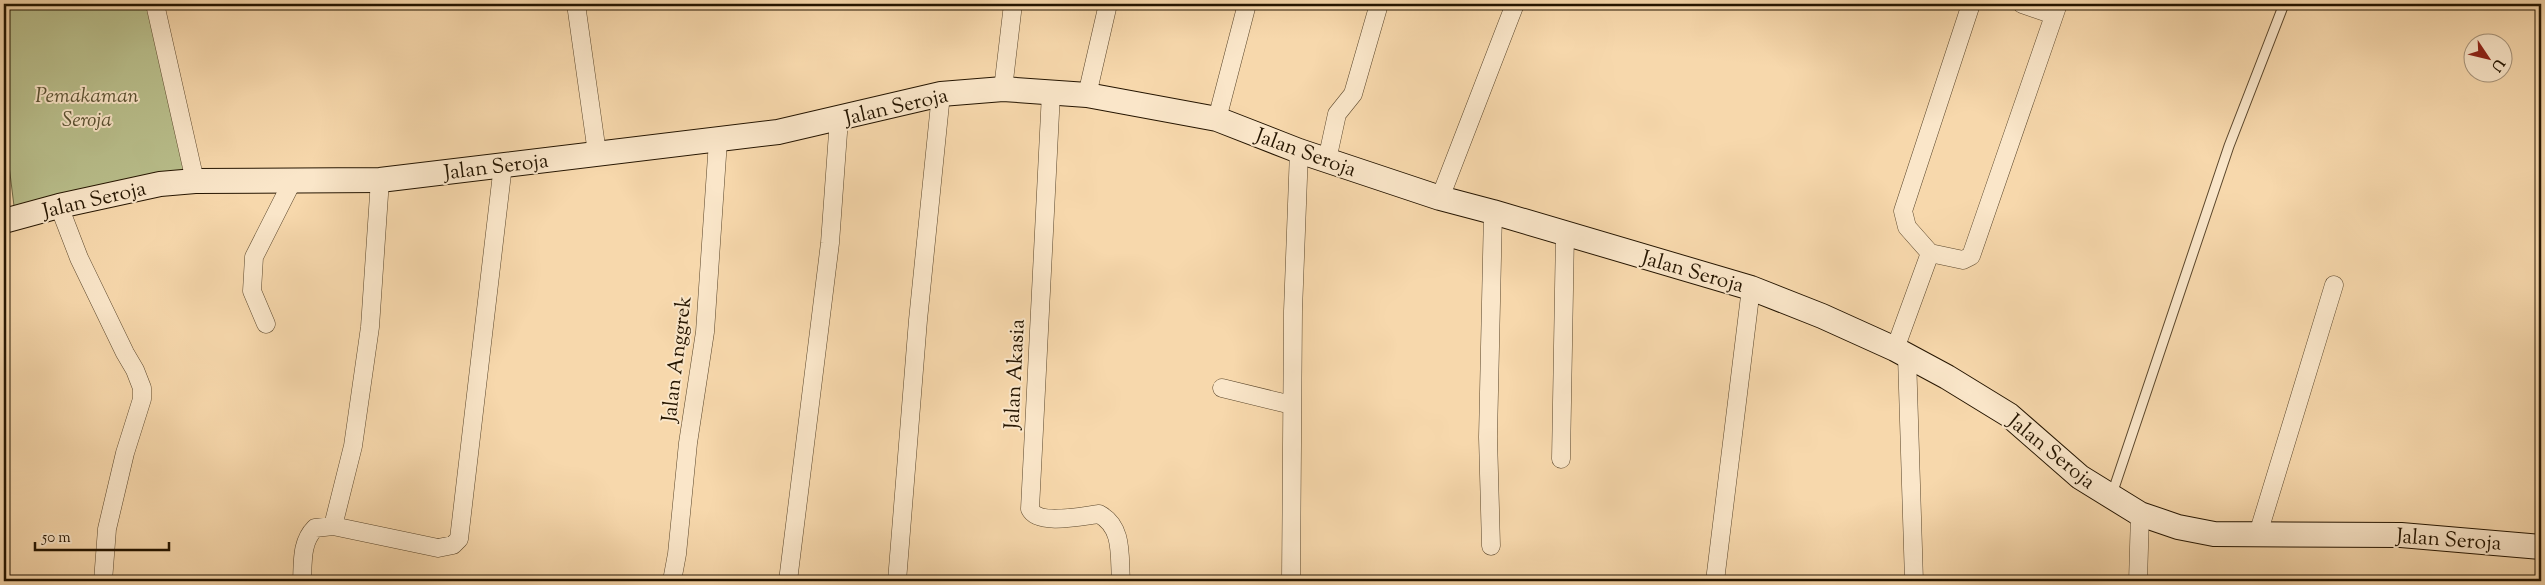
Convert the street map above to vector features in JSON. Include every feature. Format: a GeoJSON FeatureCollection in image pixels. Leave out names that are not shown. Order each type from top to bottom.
{"type":"FeatureCollection","features":[{"type":"Feature","properties":{"kind":"street"},"geometry":{"type":"LineString","coordinates":[[156,4],[195,181]]}},
{"type":"Feature","properties":{"kind":"street"},"geometry":{"type":"LineString","coordinates":[[576,4],[597,153]]}},
{"type":"Feature","properties":{"kind":"street"},"geometry":{"type":"LineString","coordinates":[[1003,89],[1013,4]]}},
{"type":"Feature","properties":{"kind":"street"},"geometry":{"type":"LineString","coordinates":[[1087,95],[1108,4]]}},
{"type":"Feature","properties":{"kind":"street"},"geometry":{"type":"LineString","coordinates":[[1217,119],[1247,4]]}},
{"type":"Feature","properties":{"kind":"street"},"geometry":{"type":"LineString","coordinates":[[1327,160],[1337,114],[1353,94],[1378,4]]}},
{"type":"Feature","properties":{"kind":"street"},"geometry":{"type":"LineString","coordinates":[[1440,198],[1515,4]]}},
{"type":"Feature","properties":{"kind":"street"},"geometry":{"type":"LineString","coordinates":[[1971,4],[1903,211],[1907,227],[1930,253],[1964,260],[1971,256],[2056,10],[2022,4]]}},
{"type":"Feature","properties":{"kind":"street","name":"Jalan Seroja"},"geometry":{"type":"LineString","coordinates":[[4,222],[59,206],[160,184],[195,181],[380,180],[597,153],[718,141],[778,132],[941,94],[1003,89],[1087,95],[1217,119],[1299,151],[1440,198],[1751,288],[1901,353],[1947,377],[2009,415],[2080,477],[2140,514],[2178,527],[2214,534],[2401,535],[2541,547]]}},
{"type":"Feature","properties":{"kind":"street","name":"Jalan Akasia"},"geometry":{"type":"LineString","coordinates":[[1051,92],[1030,509],[1032,514],[1042,519],[1099,514],[1106,518],[1118,535],[1121,581]]}},
{"type":"Feature","properties":{"kind":"street"},"geometry":{"type":"LineString","coordinates":[[897,581],[918,320],[941,94]]}},
{"type":"Feature","properties":{"kind":"street"},"geometry":{"type":"LineString","coordinates":[[788,581],[830,243],[839,119]]}},
{"type":"Feature","properties":{"kind":"street","name":"Jalan Anggrek"},"geometry":{"type":"LineString","coordinates":[[672,581],[688,444],[704,332],[718,141]]}},
{"type":"Feature","properties":{"kind":"street"},"geometry":{"type":"LineString","coordinates":[[1291,581],[1293,311],[1299,151]]}},
{"type":"Feature","properties":{"kind":"street"},"geometry":{"type":"LineString","coordinates":[[302,581],[304,549],[308,535],[315,528],[333,526],[438,548],[452,545],[460,539],[503,165]]}},
{"type":"Feature","properties":{"kind":"street"},"geometry":{"type":"LineString","coordinates":[[266,324],[252,291],[254,258],[293,180]]}},
{"type":"Feature","properties":{"kind":"street"},"geometry":{"type":"LineString","coordinates":[[333,526],[353,446],[365,366],[373,298],[380,180]]}},
{"type":"Feature","properties":{"kind":"street"},"geometry":{"type":"LineString","coordinates":[[59,206],[79,258],[135,370],[142,388],[142,399],[125,453],[107,529],[103,581]]}},
{"type":"Feature","properties":{"kind":"street"},"geometry":{"type":"LineString","coordinates":[[1491,546],[1488,437],[1493,212]]}},
{"type":"Feature","properties":{"kind":"street"},"geometry":{"type":"LineString","coordinates":[[1561,459],[1565,233]]}},
{"type":"Feature","properties":{"kind":"street"},"geometry":{"type":"LineString","coordinates":[[1914,581],[1901,353],[1930,253]]}},
{"type":"Feature","properties":{"kind":"street"},"geometry":{"type":"LineString","coordinates":[[2258,534],[2334,285]]}},
{"type":"Feature","properties":{"kind":"street"},"geometry":{"type":"LineString","coordinates":[[1715,581],[1751,288]]}},
{"type":"Feature","properties":{"kind":"street"},"geometry":{"type":"LineString","coordinates":[[1222,388],[1292,405]]}},
{"type":"Feature","properties":{"kind":"street"},"geometry":{"type":"LineString","coordinates":[[2138,581],[2140,514]]}},
{"type":"Feature","properties":{"kind":"lane"},"geometry":{"type":"LineString","coordinates":[[2111,497],[2229,146],[2284,4]]}},
{"type":"Feature","properties":{"kind":"green space","name":"Pemakaman Seroja"},"geometry":{"type":"Polygon","coordinates":[[[4,4],[148,4],[187,177],[15,214],[4,125],[4,4]]]}}]}
